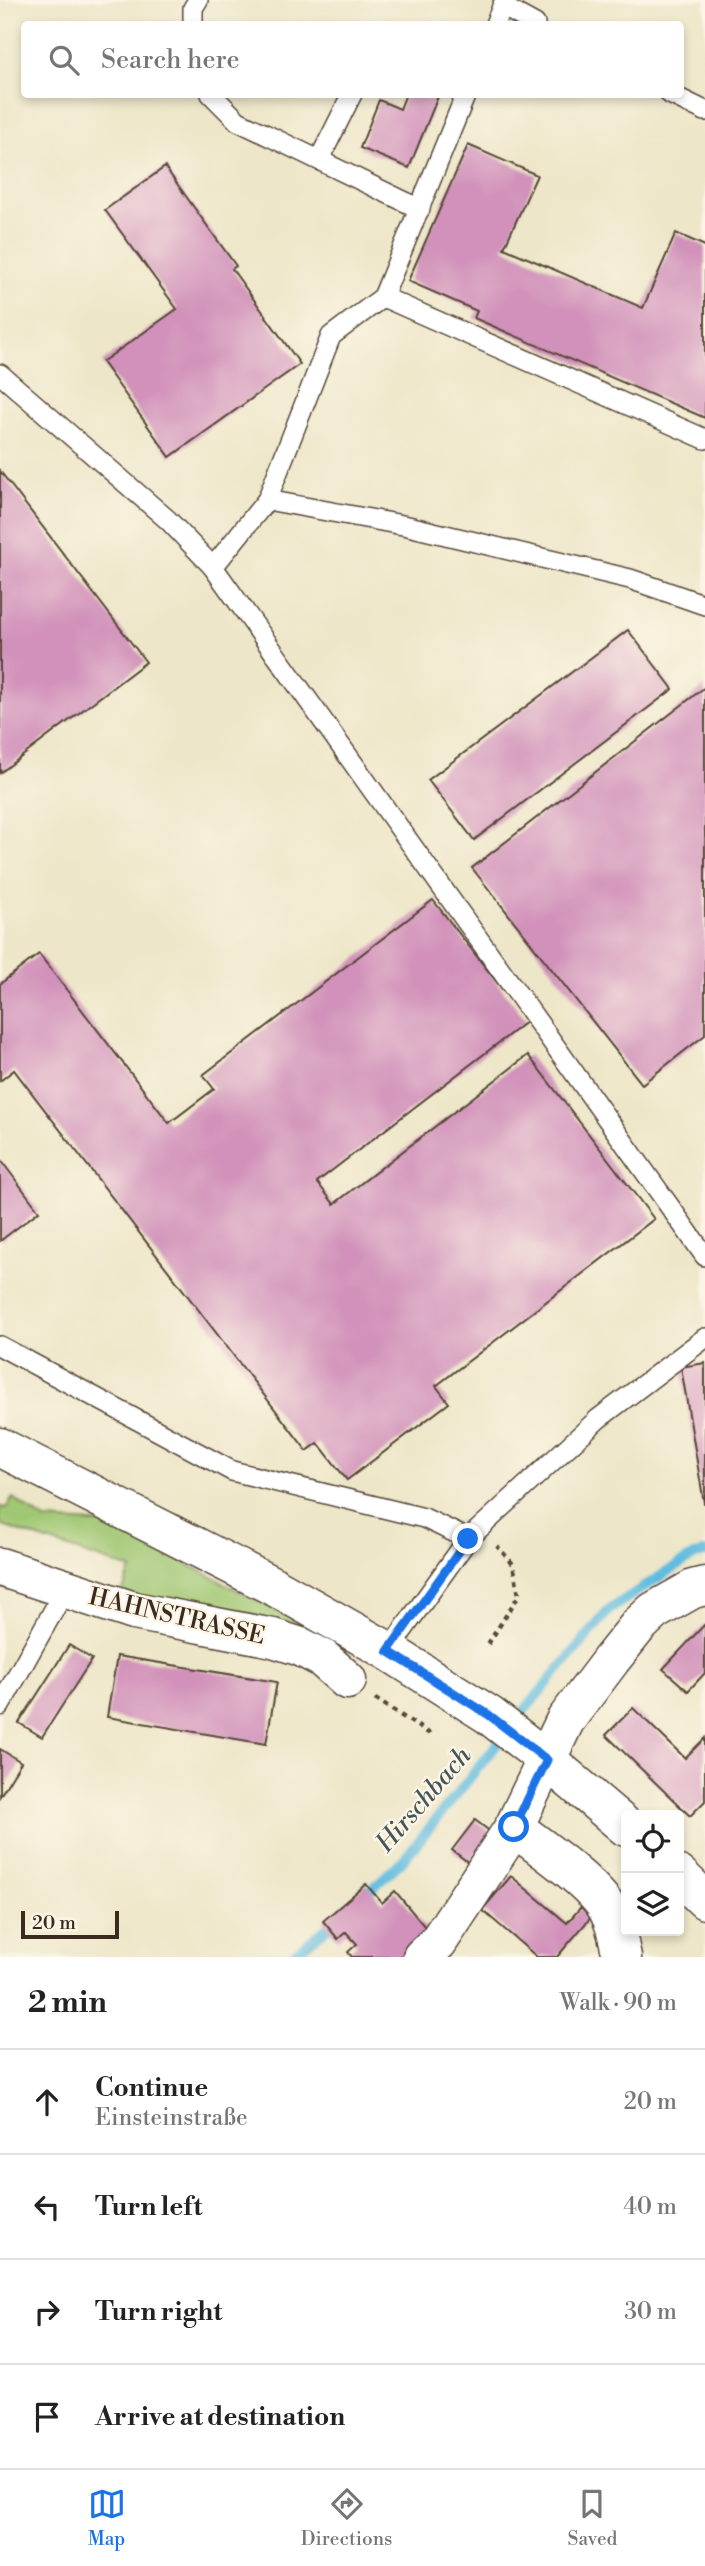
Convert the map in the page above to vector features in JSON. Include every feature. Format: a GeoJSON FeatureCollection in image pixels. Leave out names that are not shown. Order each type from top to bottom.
{"type":"FeatureCollection","features":[{"type":"Feature","properties":{"kind":"street"},"geometry":{"type":"LineString","coordinates":[[0,1447],[275,1587],[388,1651],[489,1715],[538,1752],[621,1823]]}},
{"type":"Feature","properties":{"kind":"street","name":"HAHNSTRASSE"},"geometry":{"type":"LineString","coordinates":[[0,1567],[134,1611],[273,1638],[301,1647],[321,1658],[347,1680]]}},
{"type":"Feature","properties":{"kind":"street"},"geometry":{"type":"LineString","coordinates":[[422,1957],[438,1942],[514,1827],[538,1752],[639,1625],[654,1611],[672,1600],[705,1586]]}},
{"type":"Feature","properties":{"kind":"street"},"geometry":{"type":"LineString","coordinates":[[514,1827],[564,1865],[602,1901],[614,1923],[622,1957]]}},
{"type":"Feature","properties":{"kind":"street"},"geometry":{"type":"LineString","coordinates":[[684,1880],[705,1900]]}},
{"type":"Feature","properties":{"kind":"lane"},"geometry":{"type":"LineString","coordinates":[[193,21],[193,8],[198,0]]}},
{"type":"Feature","properties":{"kind":"lane"},"geometry":{"type":"LineString","coordinates":[[501,10],[528,21]]}},
{"type":"Feature","properties":{"kind":"lane"},"geometry":{"type":"LineString","coordinates":[[215,98],[237,121],[420,209]]}},
{"type":"Feature","properties":{"kind":"lane"},"geometry":{"type":"LineString","coordinates":[[319,160],[350,98]]}},
{"type":"Feature","properties":{"kind":"lane"},"geometry":{"type":"LineString","coordinates":[[213,567],[267,500],[331,337],[383,298],[464,98]]}},
{"type":"Feature","properties":{"kind":"lane"},"geometry":{"type":"LineString","coordinates":[[678,98],[705,111]]}},
{"type":"Feature","properties":{"kind":"lane"},"geometry":{"type":"LineString","coordinates":[[383,298],[705,439]]}},
{"type":"Feature","properties":{"kind":"lane"},"geometry":{"type":"LineString","coordinates":[[0,373],[168,520],[213,567],[705,1256]]}},
{"type":"Feature","properties":{"kind":"lane"},"geometry":{"type":"LineString","coordinates":[[267,500],[408,526],[630,579],[705,605]]}},
{"type":"Feature","properties":{"kind":"lane"},"geometry":{"type":"LineString","coordinates":[[388,1651],[474,1533],[598,1419],[705,1338]]}},
{"type":"Feature","properties":{"kind":"lane"},"geometry":{"type":"LineString","coordinates":[[0,1346],[232,1471],[424,1518],[474,1533]]}},
{"type":"Feature","properties":{"kind":"lane"},"geometry":{"type":"LineString","coordinates":[[0,1706],[65,1590]]}},
{"type":"Feature","properties":{"kind":"path"},"geometry":{"type":"LineString","coordinates":[[474,1533],[513,1564],[519,1595],[488,1644]]}},
{"type":"Feature","properties":{"kind":"path"},"geometry":{"type":"LineString","coordinates":[[382,1704],[430,1734]]}},
{"type":"Feature","properties":{"kind":"green space"},"geometry":{"type":"Polygon","coordinates":[[[13,1498],[45,1520],[111,1524],[348,1648],[344,1653],[122,1593],[131,1569],[0,1525],[0,1507],[6,1508],[13,1498]]]}},
{"type":"Feature","properties":{"kind":"building"},"geometry":{"type":"Polygon","coordinates":[[[404,98],[437,98],[409,168],[360,148],[379,100],[400,109],[404,98]]]}},
{"type":"Feature","properties":{"kind":"building"},"geometry":{"type":"Polygon","coordinates":[[[468,145],[537,175],[504,248],[643,308],[676,233],[705,246],[705,418],[474,318],[477,311],[408,281],[468,145]]]}},
{"type":"Feature","properties":{"kind":"building"},"geometry":{"type":"Polygon","coordinates":[[[165,167],[236,266],[232,269],[300,364],[170,457],[102,362],[177,309],[105,210],[165,167]]]}},
{"type":"Feature","properties":{"kind":"building"},"geometry":{"type":"Polygon","coordinates":[[[0,471],[146,662],[0,773],[0,471]]]}},
{"type":"Feature","properties":{"kind":"building"},"geometry":{"type":"Polygon","coordinates":[[[628,630],[673,689],[474,840],[428,780],[628,630]]]}},
{"type":"Feature","properties":{"kind":"building"},"geometry":{"type":"Polygon","coordinates":[[[705,687],[705,1035],[642,1084],[472,868],[705,687]]]}},
{"type":"Feature","properties":{"kind":"building"},"geometry":{"type":"Polygon","coordinates":[[[433,900],[527,1021],[317,1182],[334,1204],[528,1055],[654,1219],[436,1386],[449,1403],[347,1480],[318,1443],[307,1451],[14,1070],[0,1081],[0,984],[39,954],[169,1123],[214,1089],[203,1075],[433,900]]]}},
{"type":"Feature","properties":{"kind":"building"},"geometry":{"type":"Polygon","coordinates":[[[0,1159],[39,1211],[0,1241],[0,1159]]]}},
{"type":"Feature","properties":{"kind":"building"},"geometry":{"type":"Polygon","coordinates":[[[705,1363],[705,1503],[704,1503],[681,1367],[705,1363]]]}},
{"type":"Feature","properties":{"kind":"building"},"geometry":{"type":"Polygon","coordinates":[[[705,1624],[705,1673],[688,1691],[663,1669],[705,1624]]]}},
{"type":"Feature","properties":{"kind":"building"},"geometry":{"type":"Polygon","coordinates":[[[69,1645],[92,1659],[42,1737],[19,1723],[69,1645]]]}},
{"type":"Feature","properties":{"kind":"building"},"geometry":{"type":"Polygon","coordinates":[[[117,1656],[277,1682],[266,1744],[107,1717],[117,1656]]]}},
{"type":"Feature","properties":{"kind":"building"},"geometry":{"type":"Polygon","coordinates":[[[633,1708],[685,1758],[705,1738],[705,1801],[690,1816],[606,1735],[633,1708]]]}},
{"type":"Feature","properties":{"kind":"building"},"geometry":{"type":"Polygon","coordinates":[[[0,1749],[21,1762],[0,1796],[0,1749]]]}},
{"type":"Feature","properties":{"kind":"building"},"geometry":{"type":"Polygon","coordinates":[[[475,1820],[492,1833],[469,1863],[452,1850],[475,1820]]]}},
{"type":"Feature","properties":{"kind":"building"},"geometry":{"type":"Polygon","coordinates":[[[511,1876],[567,1923],[581,1907],[592,1916],[557,1957],[537,1957],[482,1910],[511,1876]]]}},
{"type":"Feature","properties":{"kind":"building"},"geometry":{"type":"Polygon","coordinates":[[[366,1884],[382,1903],[395,1891],[430,1933],[401,1957],[352,1957],[348,1952],[357,1944],[346,1932],[338,1939],[323,1921],[366,1884]]]}},
{"type":"Feature","properties":{"kind":"waterway","name":"Hirschbach"},"geometry":{"type":"LineString","coordinates":[[512,1725],[610,1609],[695,1555],[705,1553]]}},
{"type":"Feature","properties":{"kind":"waterway","name":"Hirschbach"},"geometry":{"type":"LineString","coordinates":[[363,1897],[404,1859],[503,1737]]}},
{"type":"Feature","properties":{"kind":"waterway","name":"Hirschbach"},"geometry":{"type":"LineString","coordinates":[[290,1957],[336,1921]]}},
{"type":"Feature","properties":{"kind":"route"},"geometry":{"type":"LineString","coordinates":[[468,1539],[388,1651],[489,1715],[547,1760],[514,1827]]}}]}
